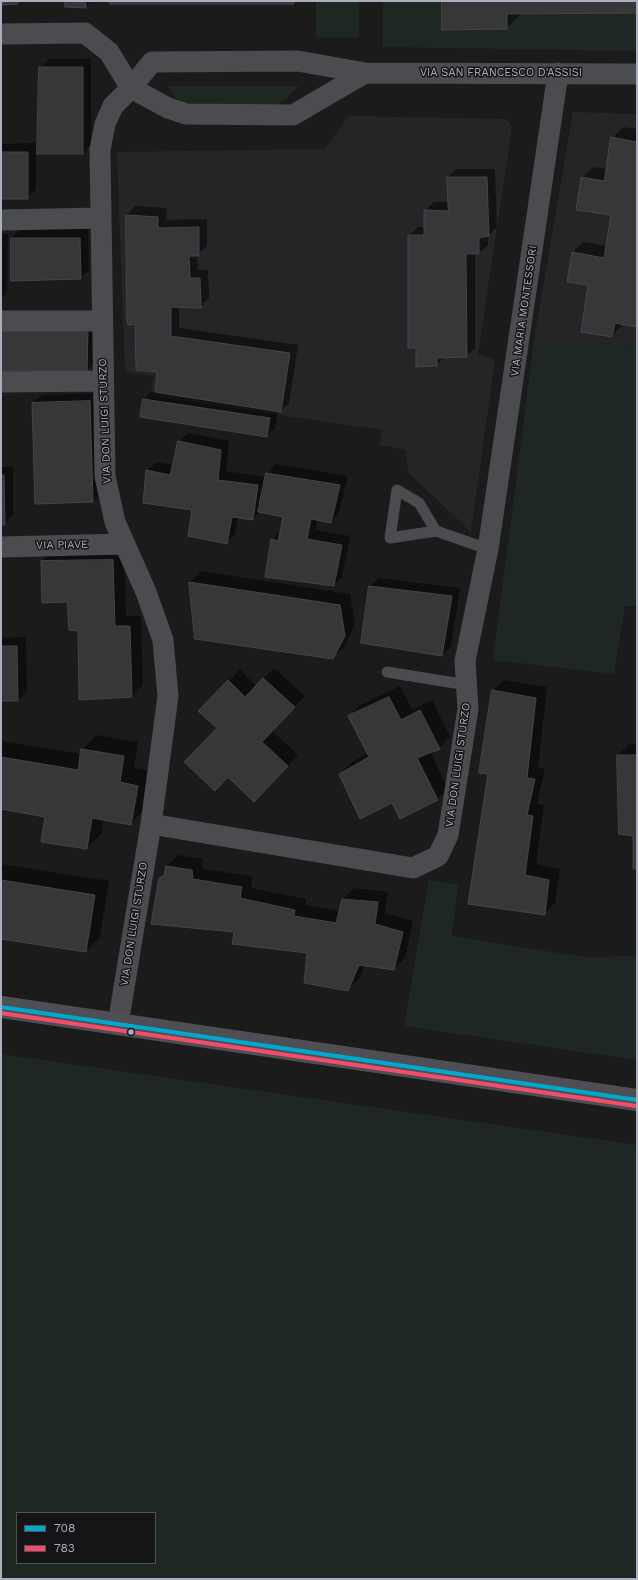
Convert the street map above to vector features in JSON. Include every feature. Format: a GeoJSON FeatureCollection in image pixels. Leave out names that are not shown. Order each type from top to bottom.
{"type":"FeatureCollection","features":[{"type":"Feature","properties":{"kind":"street"},"geometry":{"type":"LineString","coordinates":[[1,34],[85,33],[109,52],[131,88],[168,108],[186,114],[294,115],[364,73]]}},
{"type":"Feature","properties":{"kind":"street","name":"VIA SAN FRANCESCO D'ASSISI"},"geometry":{"type":"LineString","coordinates":[[131,88],[152,62],[298,61],[364,73],[637,74]]}},
{"type":"Feature","properties":{"kind":"street","name":"VIA MARIA MONTESSORI"},"geometry":{"type":"LineString","coordinates":[[488,549],[558,73]]}},
{"type":"Feature","properties":{"kind":"street","name":"VIA DON LUIGI STURZO"},"geometry":{"type":"LineString","coordinates":[[118,1024],[151,824],[168,696],[163,640],[146,592],[115,522],[105,476],[100,150],[105,124],[113,106],[131,88]]}},
{"type":"Feature","properties":{"kind":"street"},"geometry":{"type":"LineString","coordinates":[[1,220],[100,218]]}},
{"type":"Feature","properties":{"kind":"street"},"geometry":{"type":"LineString","coordinates":[[1,321],[102,321]]}},
{"type":"Feature","properties":{"kind":"street"},"geometry":{"type":"LineString","coordinates":[[1,382],[104,380]]}},
{"type":"Feature","properties":{"kind":"street","name":"VIA PIAVE"},"geometry":{"type":"LineString","coordinates":[[1,547],[124,544]]}},
{"type":"Feature","properties":{"kind":"street","name":"VIA DON LUIGI STURZO"},"geometry":{"type":"LineString","coordinates":[[151,824],[412,868],[438,856],[448,835],[468,709],[465,661],[488,549]]}},
{"type":"Feature","properties":{"kind":"street"},"geometry":{"type":"LineString","coordinates":[[1,1007],[637,1100]]}},
{"type":"Feature","properties":{"kind":"lane"},"geometry":{"type":"LineString","coordinates":[[436,531],[419,503],[397,490],[390,538],[436,531],[488,549]]}},
{"type":"Feature","properties":{"kind":"lane"},"geometry":{"type":"LineString","coordinates":[[387,672],[467,685]]}},
{"type":"Feature","properties":{"kind":"shaded area"},"geometry":{"type":"Polygon","coordinates":[[[316,1],[359,1],[359,37],[316,37],[316,1]]]}},
{"type":"Feature","properties":{"kind":"shaded area"},"geometry":{"type":"Polygon","coordinates":[[[383,1],[637,1],[637,51],[383,47],[383,1]]]}},
{"type":"Feature","properties":{"kind":"shaded area"},"geometry":{"type":"Polygon","coordinates":[[[167,86],[299,86],[283,102],[271,108],[193,108],[177,100],[167,86]]]}},
{"type":"Feature","properties":{"kind":"shaded area"},"geometry":{"type":"Polygon","coordinates":[[[573,112],[637,114],[637,345],[534,340],[573,112]]]}},
{"type":"Feature","properties":{"kind":"shaded area"},"geometry":{"type":"Polygon","coordinates":[[[349,116],[506,119],[512,127],[478,354],[495,360],[471,532],[409,473],[405,450],[380,445],[382,430],[150,396],[154,376],[125,372],[117,152],[324,149],[349,116]]]}},
{"type":"Feature","properties":{"kind":"shaded area"},"geometry":{"type":"Polygon","coordinates":[[[534,340],[637,345],[637,606],[625,606],[614,674],[493,660],[534,340]]]}},
{"type":"Feature","properties":{"kind":"shaded area"},"geometry":{"type":"Polygon","coordinates":[[[429,880],[458,885],[452,936],[584,957],[637,956],[637,1060],[404,1026],[429,880]]]}},
{"type":"Feature","properties":{"kind":"shaded area"},"geometry":{"type":"Polygon","coordinates":[[[1,1054],[637,1145],[637,1579],[1,1579],[1,1054]]]}},
{"type":"Feature","properties":{"kind":"building"},"geometry":{"type":"Polygon","coordinates":[[[1,1],[17,1],[18,4],[1,5],[1,1]]]}},
{"type":"Feature","properties":{"kind":"building"},"geometry":{"type":"Polygon","coordinates":[[[65,1],[86,1],[86,8],[65,7],[65,1]]]}},
{"type":"Feature","properties":{"kind":"building"},"geometry":{"type":"Polygon","coordinates":[[[110,1],[294,1],[294,4],[110,4],[110,1]]]}},
{"type":"Feature","properties":{"kind":"building"},"geometry":{"type":"Polygon","coordinates":[[[442,1],[637,1],[637,13],[507,14],[507,29],[442,30],[442,1]]]}},
{"type":"Feature","properties":{"kind":"building"},"geometry":{"type":"Polygon","coordinates":[[[39,67],[83,67],[83,154],[37,154],[39,67]]]}},
{"type":"Feature","properties":{"kind":"building"},"geometry":{"type":"Polygon","coordinates":[[[611,137],[637,142],[637,327],[615,323],[612,337],[581,332],[588,285],[567,282],[572,252],[604,258],[611,215],[576,210],[581,177],[604,181],[611,137]]]}},
{"type":"Feature","properties":{"kind":"building"},"geometry":{"type":"Polygon","coordinates":[[[1,152],[28,152],[28,199],[1,199],[1,152]]]}},
{"type":"Feature","properties":{"kind":"building"},"geometry":{"type":"Polygon","coordinates":[[[447,177],[487,177],[489,236],[479,238],[479,254],[466,254],[467,357],[437,358],[437,366],[416,367],[416,348],[408,348],[408,235],[424,235],[424,210],[448,211],[447,177]]]}},
{"type":"Feature","properties":{"kind":"building"},"geometry":{"type":"Polygon","coordinates":[[[126,215],[158,217],[158,228],[199,227],[199,256],[189,256],[190,278],[200,278],[201,308],[171,307],[171,336],[290,353],[281,412],[155,392],[157,372],[136,370],[135,324],[128,325],[127,321],[126,215]]]}},
{"type":"Feature","properties":{"kind":"building"},"geometry":{"type":"Polygon","coordinates":[[[11,238],[80,238],[81,279],[11,281],[11,238]]]}},
{"type":"Feature","properties":{"kind":"building"},"geometry":{"type":"Polygon","coordinates":[[[1,329],[88,330],[87,371],[1,371],[1,329]]]}},
{"type":"Feature","properties":{"kind":"building"},"geometry":{"type":"Polygon","coordinates":[[[143,399],[270,418],[267,437],[140,417],[143,399]]]}},
{"type":"Feature","properties":{"kind":"building"},"geometry":{"type":"Polygon","coordinates":[[[90,401],[93,502],[35,504],[32,403],[90,401]]]}},
{"type":"Feature","properties":{"kind":"building"},"geometry":{"type":"Polygon","coordinates":[[[178,441],[221,450],[218,480],[258,485],[253,520],[232,517],[227,544],[188,536],[192,510],[143,503],[146,470],[170,475],[178,441]]]}},
{"type":"Feature","properties":{"kind":"building"},"geometry":{"type":"Polygon","coordinates":[[[266,473],[340,485],[331,523],[311,519],[307,539],[342,545],[334,586],[265,577],[271,539],[278,541],[283,517],[258,512],[266,473]]]}},
{"type":"Feature","properties":{"kind":"building"},"geometry":{"type":"Polygon","coordinates":[[[1,475],[4,475],[5,525],[1,525],[1,475]]]}},
{"type":"Feature","properties":{"kind":"building"},"geometry":{"type":"Polygon","coordinates":[[[113,560],[115,626],[130,626],[132,697],[79,700],[78,631],[69,630],[67,602],[42,603],[41,561],[113,560]]]}},
{"type":"Feature","properties":{"kind":"building"},"geometry":{"type":"Polygon","coordinates":[[[189,582],[340,605],[345,636],[333,659],[195,639],[189,582]]]}},
{"type":"Feature","properties":{"kind":"building"},"geometry":{"type":"Polygon","coordinates":[[[369,586],[452,596],[442,656],[361,643],[369,586]]]}},
{"type":"Feature","properties":{"kind":"building"},"geometry":{"type":"Polygon","coordinates":[[[1,646],[17,646],[18,701],[1,701],[1,646]]]}},
{"type":"Feature","properties":{"kind":"building"},"geometry":{"type":"Polygon","coordinates":[[[263,678],[295,707],[262,742],[288,766],[254,802],[228,777],[215,791],[184,762],[217,728],[198,711],[228,680],[245,697],[263,678]]]}},
{"type":"Feature","properties":{"kind":"building"},"geometry":{"type":"Polygon","coordinates":[[[492,690],[536,698],[527,778],[535,779],[527,815],[533,816],[525,875],[549,880],[545,915],[468,904],[488,774],[479,773],[492,690]]]}},
{"type":"Feature","properties":{"kind":"building"},"geometry":{"type":"Polygon","coordinates":[[[389,697],[401,720],[420,710],[440,749],[417,758],[438,800],[400,819],[392,803],[360,819],[339,774],[369,757],[348,716],[389,697]]]}},
{"type":"Feature","properties":{"kind":"building"},"geometry":{"type":"Polygon","coordinates":[[[81,749],[124,756],[120,782],[138,786],[131,825],[92,818],[87,849],[41,842],[45,817],[1,809],[1,757],[78,770],[81,749]]]}},
{"type":"Feature","properties":{"kind":"building"},"geometry":{"type":"Polygon","coordinates":[[[617,755],[637,755],[637,869],[633,869],[633,836],[619,834],[617,755]]]}},
{"type":"Feature","properties":{"kind":"building"},"geometry":{"type":"Polygon","coordinates":[[[166,866],[192,870],[193,879],[242,887],[240,898],[295,910],[294,916],[336,923],[342,899],[378,902],[375,924],[403,932],[394,970],[359,965],[348,991],[304,983],[307,953],[232,944],[234,932],[151,924],[159,878],[164,875],[166,866]]]}},
{"type":"Feature","properties":{"kind":"building"},"geometry":{"type":"Polygon","coordinates":[[[1,880],[95,895],[86,952],[1,939],[1,880]]]}},
{"type":"Feature","properties":{"kind":"transit line","name":"708"},"geometry":{"type":"LineString","coordinates":[[1,1007],[637,1100]]}},
{"type":"Feature","properties":{"kind":"transit line","name":"783"},"geometry":{"type":"LineString","coordinates":[[1,1013],[636,1106]]}}]}
